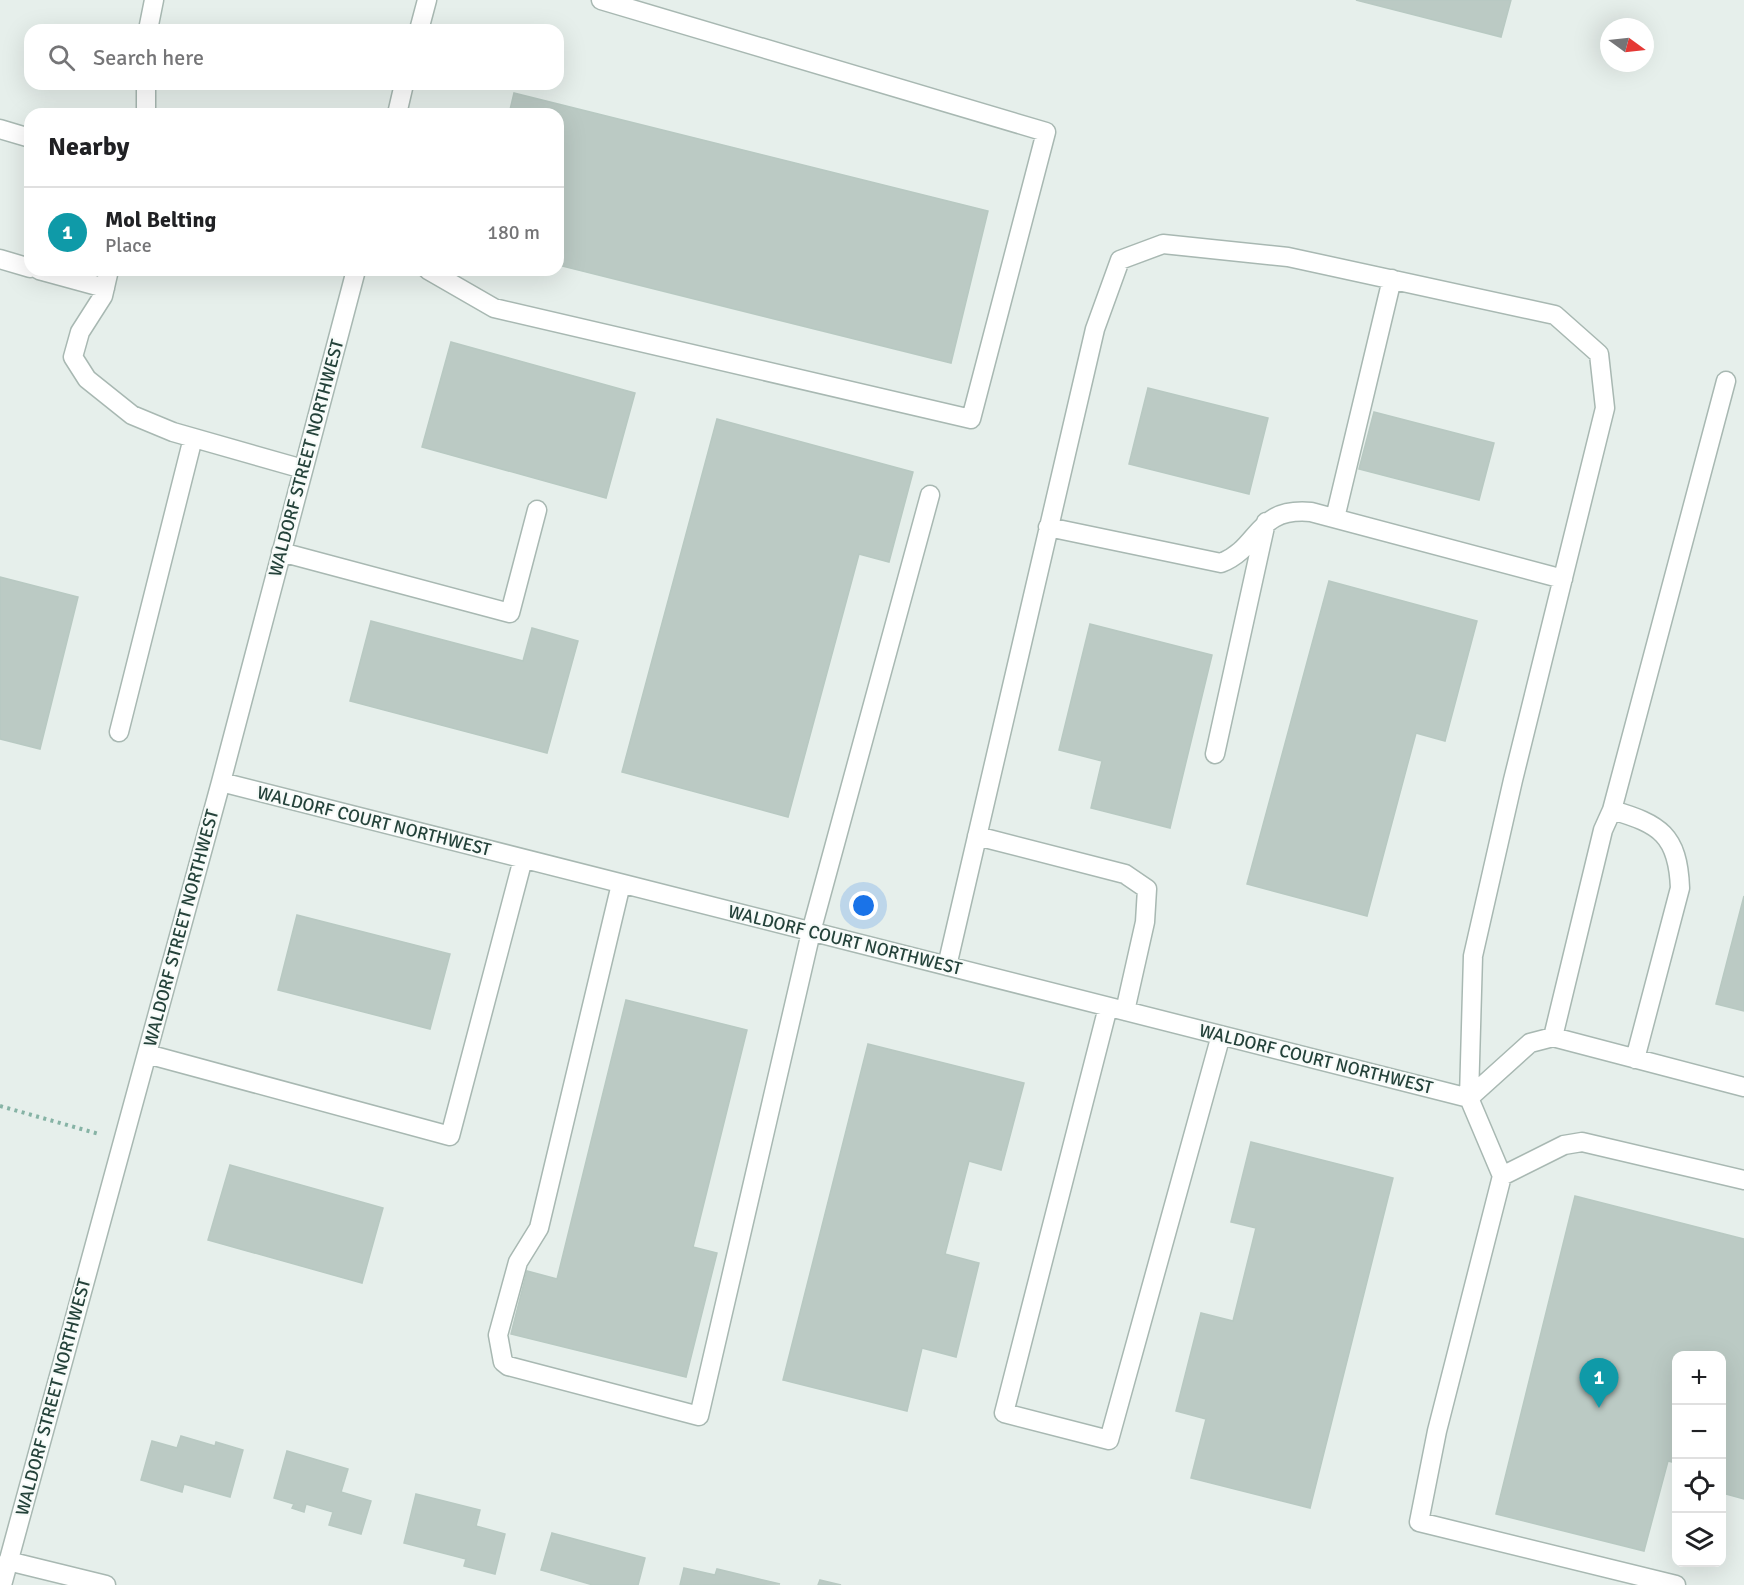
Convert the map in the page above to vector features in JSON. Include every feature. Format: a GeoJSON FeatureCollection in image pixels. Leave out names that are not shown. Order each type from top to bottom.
{"type":"FeatureCollection","features":[{"type":"Feature","properties":{"kind":"street"},"geometry":{"type":"LineString","coordinates":[[149,24],[154,0]]}},
{"type":"Feature","properties":{"kind":"street"},"geometry":{"type":"LineString","coordinates":[[438,276],[494,308],[971,419],[1046,132],[602,0]]}},
{"type":"Feature","properties":{"kind":"street"},"geometry":{"type":"LineString","coordinates":[[419,24],[420,1]]}},
{"type":"Feature","properties":{"kind":"street"},"geometry":{"type":"LineString","coordinates":[[146,90],[146,108]]}},
{"type":"Feature","properties":{"kind":"street"},"geometry":{"type":"LineString","coordinates":[[398,108],[402,90]]}},
{"type":"Feature","properties":{"kind":"street"},"geometry":{"type":"LineString","coordinates":[[0,129],[24,136]]}},
{"type":"Feature","properties":{"kind":"street"},"geometry":{"type":"LineString","coordinates":[[946,966],[1095,329],[1120,260],[1163,244],[1288,257],[1555,315],[1599,354],[1605,408],[1473,957],[1469,1098],[1502,1176],[1437,1431],[1419,1522],[1676,1585]]}},
{"type":"Feature","properties":{"kind":"street"},"geometry":{"type":"LineString","coordinates":[[0,259],[24,266]]}},
{"type":"Feature","properties":{"kind":"street"},"geometry":{"type":"LineString","coordinates":[[61,276],[105,288]]}},
{"type":"Feature","properties":{"kind":"street"},"geometry":{"type":"LineString","coordinates":[[108,276],[103,296],[80,332],[73,357],[87,379],[132,416],[193,438],[303,469]]}},
{"type":"Feature","properties":{"kind":"street","name":"WALDORF STREET NORTHWEST"},"geometry":{"type":"LineString","coordinates":[[2,1585],[221,783],[354,276]]}},
{"type":"Feature","properties":{"kind":"street"},"geometry":{"type":"LineString","coordinates":[[1335,518],[1392,279]]}},
{"type":"Feature","properties":{"kind":"street"},"geometry":{"type":"LineString","coordinates":[[1553,1037],[1604,830],[1612,810],[1726,381]]}},
{"type":"Feature","properties":{"kind":"street"},"geometry":{"type":"LineString","coordinates":[[119,732],[193,438]]}},
{"type":"Feature","properties":{"kind":"street"},"geometry":{"type":"LineString","coordinates":[[621,884],[538,1228],[518,1262],[498,1335],[503,1362],[508,1366],[699,1416],[811,932],[930,495]]}},
{"type":"Feature","properties":{"kind":"street"},"geometry":{"type":"LineString","coordinates":[[282,552],[510,613],[537,510]]}},
{"type":"Feature","properties":{"kind":"street"},"geometry":{"type":"LineString","coordinates":[[1048,527],[1221,563],[1239,551],[1266,522],[1294,510],[1335,518],[1563,579]]}},
{"type":"Feature","properties":{"kind":"street"},"geometry":{"type":"LineString","coordinates":[[1215,754],[1266,522]]}},
{"type":"Feature","properties":{"kind":"street","name":"WALDORF COURT NORTHWEST"},"geometry":{"type":"LineString","coordinates":[[221,783],[1469,1098]]}},
{"type":"Feature","properties":{"kind":"street"},"geometry":{"type":"LineString","coordinates":[[1612,810],[1644,819],[1656,826],[1674,850],[1679,865],[1680,888],[1635,1059]]}},
{"type":"Feature","properties":{"kind":"street"},"geometry":{"type":"LineString","coordinates":[[977,836],[1125,874],[1147,889],[1145,922],[1117,1009],[1004,1413],[1109,1440],[1221,1035]]}},
{"type":"Feature","properties":{"kind":"street"},"geometry":{"type":"LineString","coordinates":[[147,1054],[450,1136],[523,859]]}},
{"type":"Feature","properties":{"kind":"street"},"geometry":{"type":"LineString","coordinates":[[1469,1098],[1530,1043],[1553,1037],[1744,1087]]}},
{"type":"Feature","properties":{"kind":"street"},"geometry":{"type":"LineString","coordinates":[[1502,1176],[1564,1145],[1582,1142],[1744,1180]]}},
{"type":"Feature","properties":{"kind":"street"},"geometry":{"type":"LineString","coordinates":[[8,1561],[106,1585]]}},
{"type":"Feature","properties":{"kind":"path"},"geometry":{"type":"LineString","coordinates":[[0,1106],[123,1140]]}},
{"type":"Feature","properties":{"kind":"building"},"geometry":{"type":"Polygon","coordinates":[[[1356,0],[1511,0],[1501,37],[1356,0]]]}},
{"type":"Feature","properties":{"kind":"building"},"geometry":{"type":"Polygon","coordinates":[[[514,93],[988,211],[951,363],[564,266],[564,108],[510,108],[514,93]]]}},
{"type":"Feature","properties":{"kind":"building"},"geometry":{"type":"Polygon","coordinates":[[[451,342],[635,393],[606,498],[422,447],[451,342]]]}},
{"type":"Feature","properties":{"kind":"building"},"geometry":{"type":"Polygon","coordinates":[[[1148,388],[1268,418],[1249,494],[1129,464],[1148,388]]]}},
{"type":"Feature","properties":{"kind":"building"},"geometry":{"type":"Polygon","coordinates":[[[1374,412],[1494,443],[1479,500],[1359,469],[1374,412]]]}},
{"type":"Feature","properties":{"kind":"building"},"geometry":{"type":"Polygon","coordinates":[[[717,419],[913,472],[889,562],[859,554],[788,817],[622,772],[717,419]]]}},
{"type":"Feature","properties":{"kind":"building"},"geometry":{"type":"Polygon","coordinates":[[[0,577],[78,597],[40,749],[0,739],[0,577]]]}},
{"type":"Feature","properties":{"kind":"building"},"geometry":{"type":"Polygon","coordinates":[[[1329,581],[1477,621],[1445,741],[1416,733],[1367,916],[1247,884],[1329,581]]]}},
{"type":"Feature","properties":{"kind":"building"},"geometry":{"type":"Polygon","coordinates":[[[371,621],[523,661],[532,628],[578,641],[547,753],[350,701],[371,621]]]}},
{"type":"Feature","properties":{"kind":"building"},"geometry":{"type":"Polygon","coordinates":[[[1090,624],[1212,655],[1170,828],[1091,808],[1102,761],[1059,750],[1090,624]]]}},
{"type":"Feature","properties":{"kind":"building"},"geometry":{"type":"Polygon","coordinates":[[[1744,896],[1744,1011],[1716,1004],[1744,896]]]}},
{"type":"Feature","properties":{"kind":"building"},"geometry":{"type":"Polygon","coordinates":[[[297,915],[450,954],[430,1029],[278,990],[297,915]]]}},
{"type":"Feature","properties":{"kind":"building"},"geometry":{"type":"Polygon","coordinates":[[[626,1000],[747,1030],[693,1247],[717,1253],[686,1377],[511,1334],[527,1271],[557,1279],[626,1000]]]}},
{"type":"Feature","properties":{"kind":"building"},"geometry":{"type":"Polygon","coordinates":[[[868,1044],[1024,1083],[1001,1170],[969,1161],[945,1254],[979,1263],[956,1357],[922,1348],[907,1411],[783,1380],[868,1044]]]}},
{"type":"Feature","properties":{"kind":"building"},"geometry":{"type":"Polygon","coordinates":[[[1251,1142],[1393,1178],[1310,1508],[1191,1478],[1206,1419],[1176,1411],[1201,1313],[1233,1321],[1256,1228],[1231,1222],[1251,1142]]]}},
{"type":"Feature","properties":{"kind":"building"},"geometry":{"type":"Polygon","coordinates":[[[230,1165],[383,1208],[362,1283],[208,1240],[230,1165]]]}},
{"type":"Feature","properties":{"kind":"building"},"geometry":{"type":"Polygon","coordinates":[[[1575,1196],[1744,1239],[1744,1499],[1726,1494],[1726,1351],[1672,1351],[1672,1462],[1668,1461],[1644,1551],[1496,1514],[1575,1196]]]}},
{"type":"Feature","properties":{"kind":"building"},"geometry":{"type":"Polygon","coordinates":[[[181,1436],[215,1446],[216,1442],[243,1450],[230,1497],[184,1484],[182,1492],[141,1480],[152,1441],[177,1448],[181,1436]]]}},
{"type":"Feature","properties":{"kind":"building"},"geometry":{"type":"Polygon","coordinates":[[[287,1451],[348,1469],[341,1492],[371,1501],[361,1534],[329,1525],[333,1512],[306,1504],[304,1512],[292,1508],[294,1504],[274,1498],[287,1451]]]}},
{"type":"Feature","properties":{"kind":"building"},"geometry":{"type":"Polygon","coordinates":[[[416,1494],[480,1510],[476,1526],[505,1534],[495,1574],[464,1566],[466,1559],[404,1543],[416,1494]]]}},
{"type":"Feature","properties":{"kind":"building"},"geometry":{"type":"Polygon","coordinates":[[[552,1533],[645,1558],[638,1585],[593,1585],[541,1570],[552,1533]]]}},
{"type":"Feature","properties":{"kind":"building"},"geometry":{"type":"Polygon","coordinates":[[[684,1568],[715,1575],[717,1569],[780,1584],[680,1585],[684,1568]]]}},
{"type":"Feature","properties":{"kind":"building"},"geometry":{"type":"Polygon","coordinates":[[[820,1580],[841,1585],[818,1585],[820,1580]]]}},
{"type":"Feature","properties":{"kind":"place","name":"Mol Belting"},"geometry":{"type":"Point","coordinates":[1599,1408]}}]}
